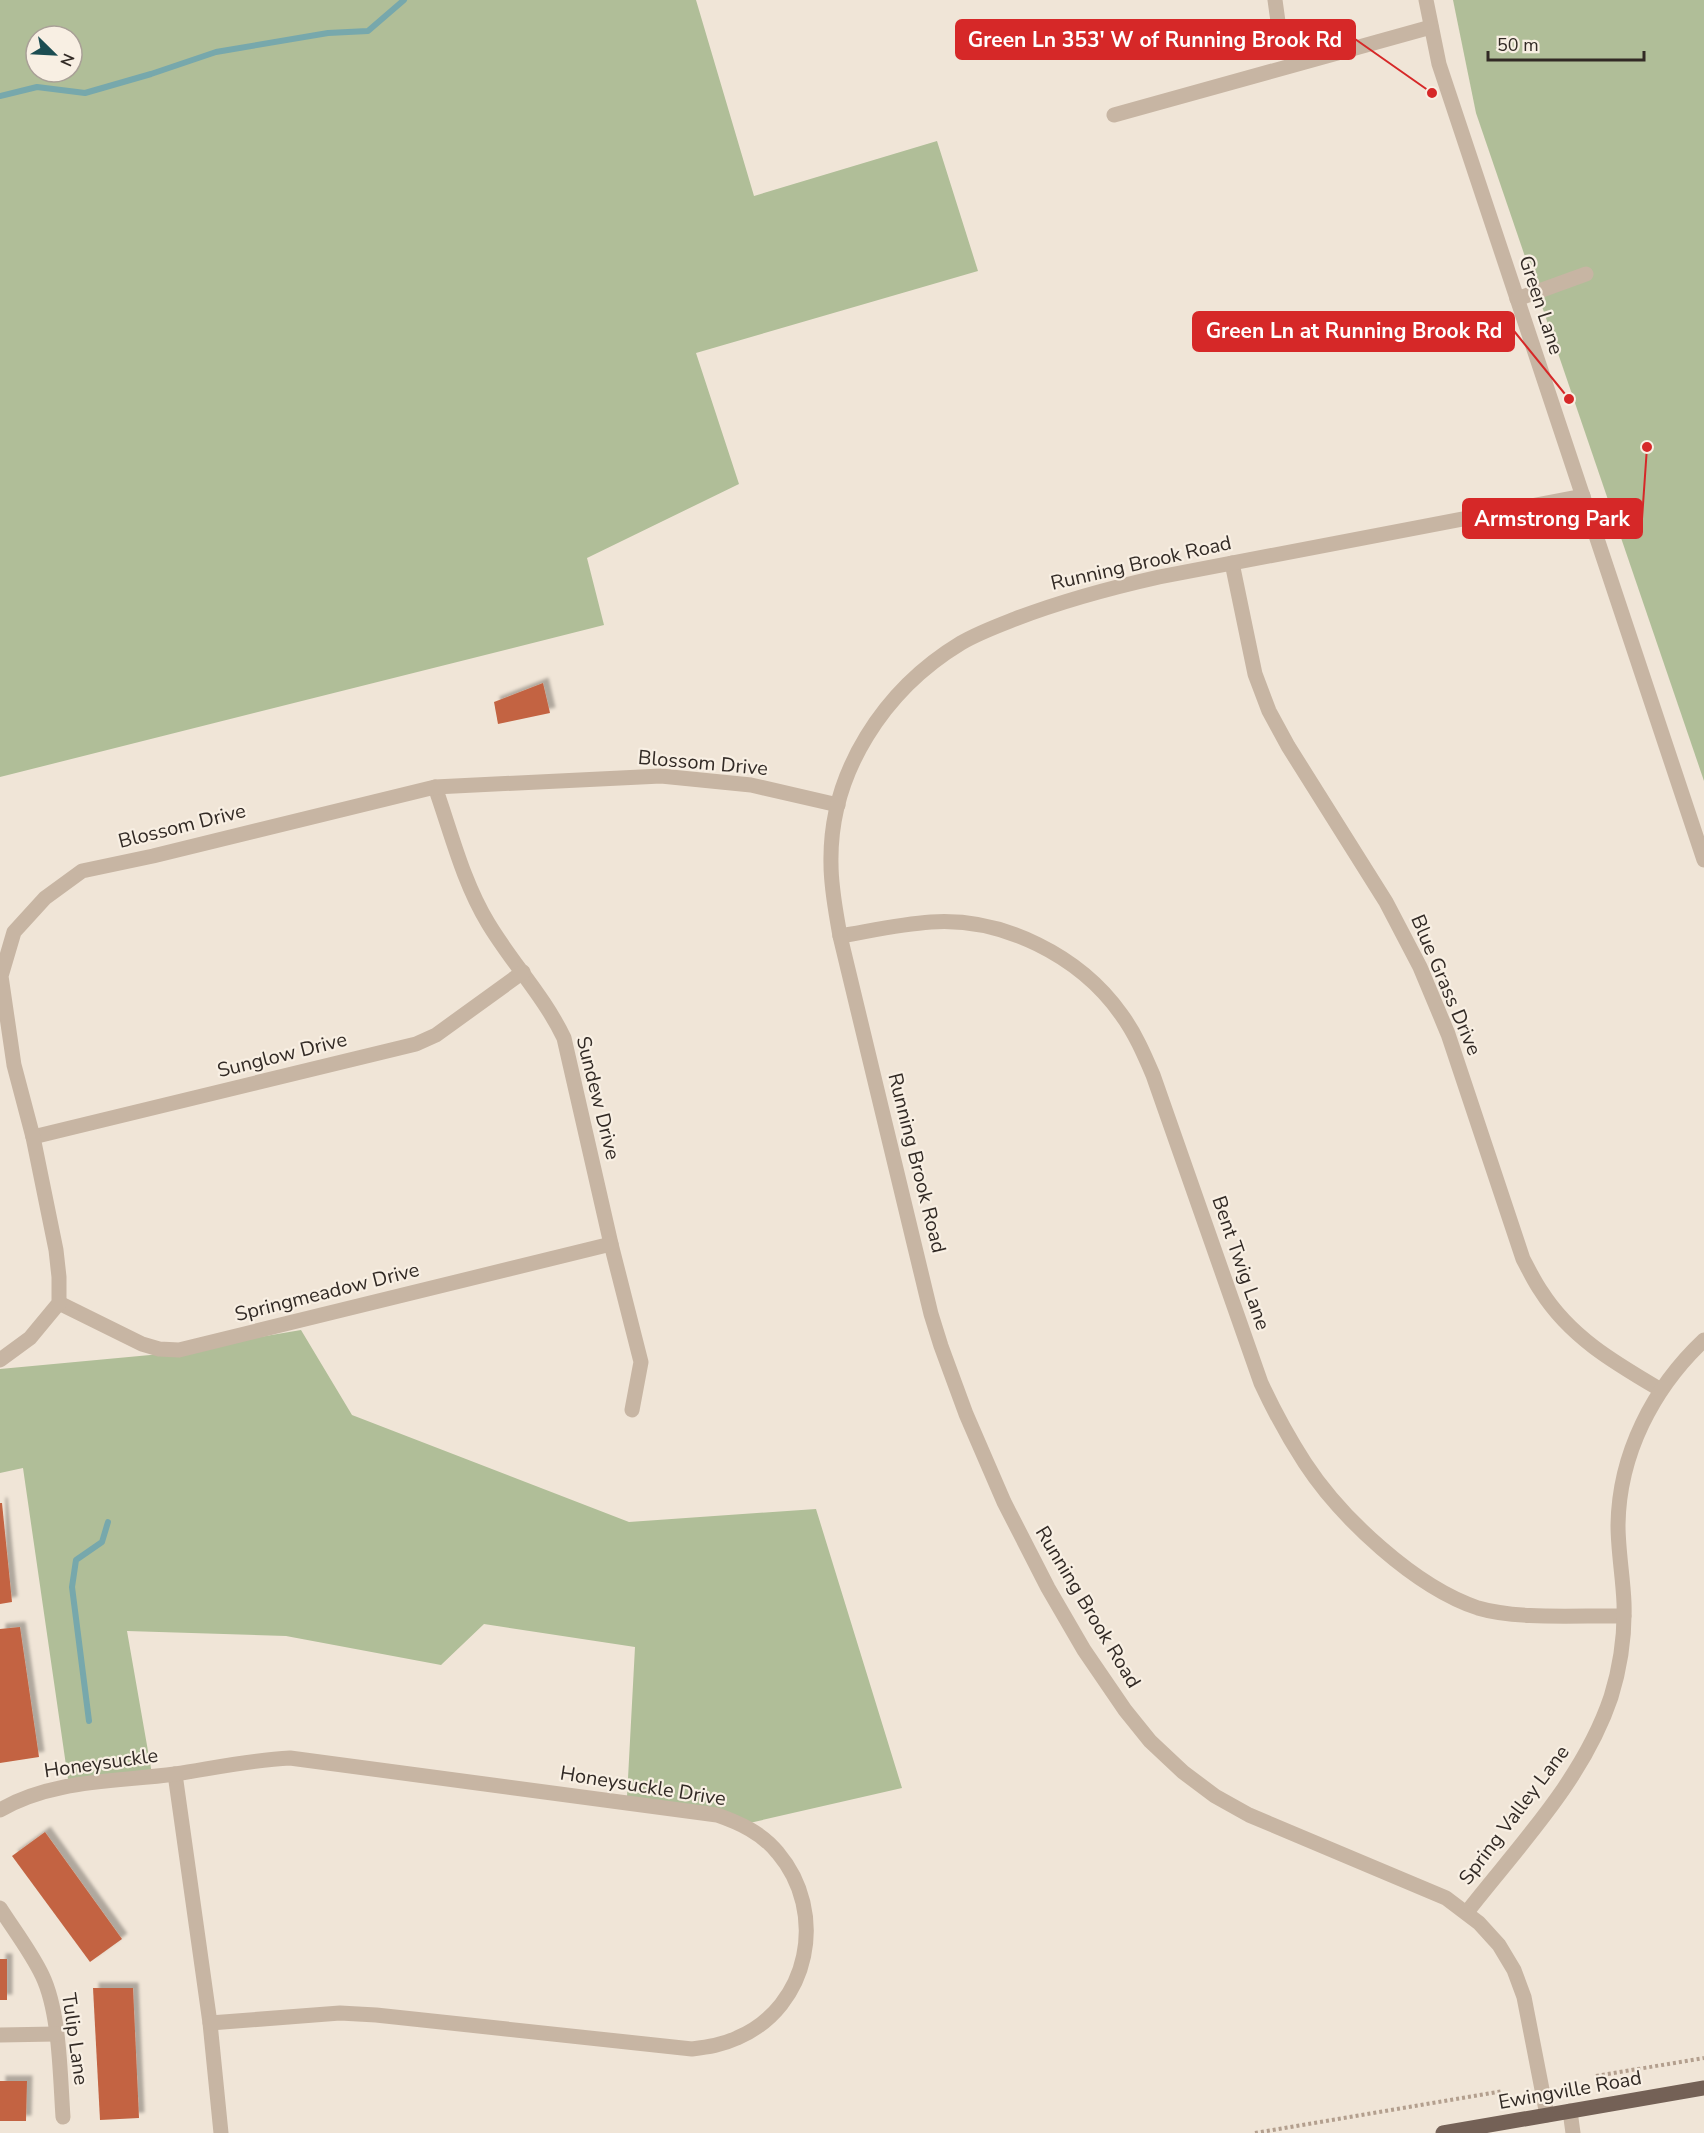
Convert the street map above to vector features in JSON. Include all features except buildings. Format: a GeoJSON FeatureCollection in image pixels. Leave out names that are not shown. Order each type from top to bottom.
{"type":"FeatureCollection","features":[{"type":"Feature","properties":{"kind":"main road","name":"Ewingville Road"},"geometry":{"type":"LineString","coordinates":[[1443,2133],[1704,2088]]}},
{"type":"Feature","properties":{"kind":"street"},"geometry":{"type":"LineString","coordinates":[[1275,0],[1279,29]]}},
{"type":"Feature","properties":{"kind":"street","name":"Green Lane"},"geometry":{"type":"LineString","coordinates":[[1426,0],[1439,64],[1704,860]]}},
{"type":"Feature","properties":{"kind":"street"},"geometry":{"type":"LineString","coordinates":[[1114,115],[1431,27]]}},
{"type":"Feature","properties":{"kind":"street"},"geometry":{"type":"LineString","coordinates":[[1517,299],[1586,274]]}},
{"type":"Feature","properties":{"kind":"street","name":"Running Brook Road"},"geometry":{"type":"LineString","coordinates":[[1547,2115],[1524,1997],[1514,1970],[1498,1945],[1467,1912],[1446,1898],[1249,1815],[1215,1796],[1183,1772],[1150,1741],[1125,1710],[1084,1650],[1048,1588],[1004,1502],[966,1414],[931,1314],[840,936],[833,898],[831,862],[838,805],[848,774],[861,746],[880,716],[903,688],[929,664],[963,642],[1047,607],[1103,590],[1583,496]]}},
{"type":"Feature","properties":{"kind":"street","name":"Blue Grass Drive"},"geometry":{"type":"LineString","coordinates":[[1232,563],[1255,674],[1269,711],[1288,746],[1386,902],[1420,967],[1448,1034],[1523,1259],[1541,1292],[1571,1328],[1591,1347],[1661,1390]]}},
{"type":"Feature","properties":{"kind":"street","name":"Blossom Drive"},"geometry":{"type":"LineString","coordinates":[[58,1303],[59,1277],[56,1250],[33,1137],[14,1065],[1,975],[14,932],[45,898],[82,871],[153,856],[435,787],[661,776],[751,785],[838,805]]}},
{"type":"Feature","properties":{"kind":"street","name":"Sundew Drive"},"geometry":{"type":"LineString","coordinates":[[435,787],[473,896],[488,924],[552,1015],[564,1038],[611,1244],[641,1362],[632,1410]]}},
{"type":"Feature","properties":{"kind":"street","name":"Bent Twig Lane"},"geometry":{"type":"LineString","coordinates":[[840,936],[932,922],[967,923],[1005,931],[1038,944],[1068,962],[1095,984],[1121,1013],[1139,1043],[1153,1075],[1261,1383],[1281,1425],[1335,1502],[1374,1541],[1410,1571],[1447,1594],[1478,1608],[1508,1614],[1624,1616]]}},
{"type":"Feature","properties":{"kind":"street","name":"Sunglow Drive"},"geometry":{"type":"LineString","coordinates":[[33,1137],[416,1044],[436,1035],[523,972]]}},
{"type":"Feature","properties":{"kind":"street","name":"Springmeadow Drive"},"geometry":{"type":"LineString","coordinates":[[58,1303],[142,1344],[159,1349],[179,1350],[611,1244]]}},
{"type":"Feature","properties":{"kind":"street"},"geometry":{"type":"LineString","coordinates":[[0,1360],[30,1338],[58,1303]]}},
{"type":"Feature","properties":{"kind":"street","name":"Spring Valley Lane"},"geometry":{"type":"LineString","coordinates":[[1467,1912],[1580,1767],[1599,1730],[1621,1654],[1624,1616],[1618,1524],[1622,1488],[1630,1453],[1643,1420],[1661,1390],[1686,1357],[1704,1340]]}},
{"type":"Feature","properties":{"kind":"street","name":"Honeysuckle Drive"},"geometry":{"type":"LineString","coordinates":[[175,1774],[256,1760],[290,1758],[717,1815],[738,1822],[760,1835],[778,1852],[792,1872],[802,1895],[807,1920],[804,1956],[790,1991],[775,2011],[758,2026],[738,2038],[717,2046],[693,2049],[340,2013],[210,2023]]}},
{"type":"Feature","properties":{"kind":"street"},"geometry":{"type":"LineString","coordinates":[[175,1774],[210,2023],[221,2133]]}},
{"type":"Feature","properties":{"kind":"street","name":"Honeysuckle"},"geometry":{"type":"LineString","coordinates":[[0,1810],[13,1802],[57,1787],[175,1774]]}},
{"type":"Feature","properties":{"kind":"street","name":"Tulip Lane"},"geometry":{"type":"LineString","coordinates":[[0,1908],[42,1976],[50,2000],[56,2034],[63,2117]]}},
{"type":"Feature","properties":{"kind":"street"},"geometry":{"type":"LineString","coordinates":[[0,2036],[56,2034]]}},
{"type":"Feature","properties":{"kind":"street"},"geometry":{"type":"LineString","coordinates":[[1570,2111],[1574,2133]]}},
{"type":"Feature","properties":{"kind":"path"},"geometry":{"type":"LineString","coordinates":[[1596,2076],[1704,2058]]}},
{"type":"Feature","properties":{"kind":"path"},"geometry":{"type":"LineString","coordinates":[[1255,2133],[1503,2091]]}},
{"type":"Feature","properties":{"kind":"green space"},"geometry":{"type":"Polygon","coordinates":[[[0,0],[696,0],[754,196],[937,141],[978,271],[696,353],[739,484],[587,558],[604,625],[0,777],[0,0]]]}},
{"type":"Feature","properties":{"kind":"green space"},"geometry":{"type":"Polygon","coordinates":[[[1453,0],[1704,0],[1704,781],[1476,113],[1453,0]]]}},
{"type":"Feature","properties":{"kind":"green space"},"geometry":{"type":"Polygon","coordinates":[[[301,1330],[352,1415],[629,1522],[816,1509],[902,1788],[745,1824],[627,1797],[635,1647],[484,1624],[441,1665],[286,1636],[127,1631],[152,1774],[69,1786],[23,1468],[0,1473],[0,1369],[161,1354],[301,1330]]]}},
{"type":"Feature","properties":{"kind":"waterway"},"geometry":{"type":"LineString","coordinates":[[0,96],[37,87],[85,93],[216,52],[328,33],[368,31],[404,0]]}},
{"type":"Feature","properties":{"kind":"waterway"},"geometry":{"type":"LineString","coordinates":[[89,1721],[72,1587],[76,1560],[102,1542],[108,1522]]}},
{"type":"Feature","properties":{"kind":"place","name":"Green Ln 353' W of Running Brook Rd"},"geometry":{"type":"Point","coordinates":[1432,93]}},
{"type":"Feature","properties":{"kind":"place","name":"Green Ln at Running Brook Rd"},"geometry":{"type":"Point","coordinates":[1569,399]}},
{"type":"Feature","properties":{"kind":"place","name":"Armstrong Park"},"geometry":{"type":"Point","coordinates":[1647,447]}}]}
